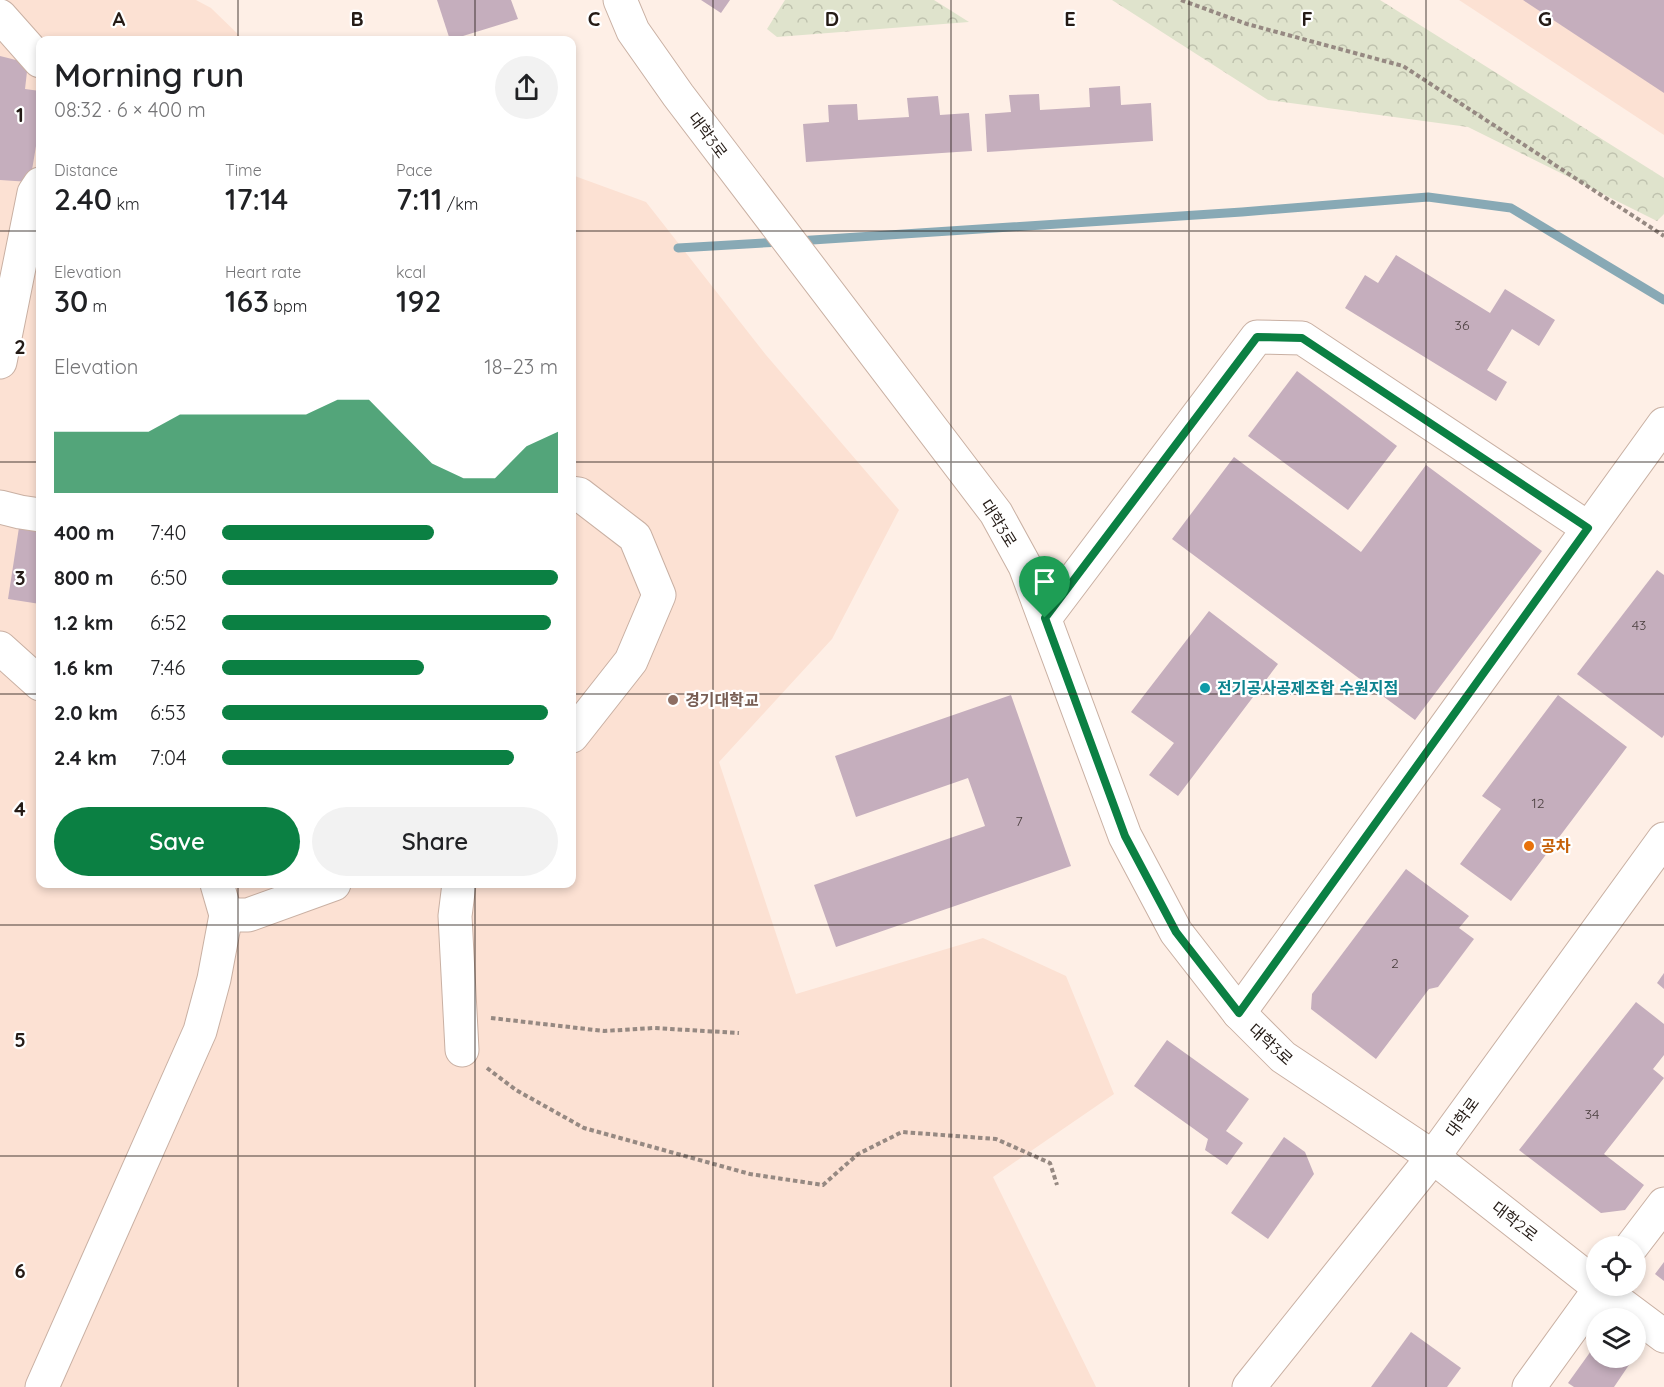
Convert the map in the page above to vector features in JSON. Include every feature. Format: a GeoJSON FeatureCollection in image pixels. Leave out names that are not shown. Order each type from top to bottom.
{"type":"FeatureCollection","features":[{"type":"Feature","properties":{"kind":"street","name":"대학3로"},"geometry":{"type":"LineString","coordinates":[[620,0],[633,31],[714,144],[996,513],[1025,566],[1125,836],[1176,932],[1239,1013],[1283,1058],[1433,1156]]}},
{"type":"Feature","properties":{"kind":"street"},"geometry":{"type":"LineString","coordinates":[[0,16],[36,56]]}},
{"type":"Feature","properties":{"kind":"street"},"geometry":{"type":"LineString","coordinates":[[0,362],[36,190]]}},
{"type":"Feature","properties":{"kind":"street"},"geometry":{"type":"LineString","coordinates":[[1045,618],[1257,337],[1302,338],[1588,528]]}},
{"type":"Feature","properties":{"kind":"street"},"geometry":{"type":"LineString","coordinates":[[1239,1013],[1664,423]]}},
{"type":"Feature","properties":{"kind":"street"},"geometry":{"type":"LineString","coordinates":[[576,494],[635,537],[659,595],[631,660],[576,730]]}},
{"type":"Feature","properties":{"kind":"street"},"geometry":{"type":"LineString","coordinates":[[0,507],[36,514]]}},
{"type":"Feature","properties":{"kind":"street"},"geometry":{"type":"LineString","coordinates":[[0,648],[36,680]]}},
{"type":"Feature","properties":{"kind":"street","name":"대학로"},"geometry":{"type":"LineString","coordinates":[[1249,1387],[1433,1156],[1664,839]]}},
{"type":"Feature","properties":{"kind":"street"},"geometry":{"type":"LineString","coordinates":[[42,1387],[200,1031],[214,980],[226,915],[218,888]]}},
{"type":"Feature","properties":{"kind":"street"},"geometry":{"type":"LineString","coordinates":[[226,915],[248,915],[323,888]]}},
{"type":"Feature","properties":{"kind":"street"},"geometry":{"type":"LineString","coordinates":[[458,888],[455,916],[462,1050]]}},
{"type":"Feature","properties":{"kind":"street","name":"대학2로"},"geometry":{"type":"LineString","coordinates":[[1433,1156],[1586,1276]]}},
{"type":"Feature","properties":{"kind":"street"},"geometry":{"type":"LineString","coordinates":[[1640,1236],[1664,1204]]}},
{"type":"Feature","properties":{"kind":"street"},"geometry":{"type":"LineString","coordinates":[[1529,1387],[1592,1296]]}},
{"type":"Feature","properties":{"kind":"street","name":"대학2로"},"geometry":{"type":"LineString","coordinates":[[1612,1296],[1664,1336]]}},
{"type":"Feature","properties":{"kind":"path"},"geometry":{"type":"LineString","coordinates":[[1181,0],[1247,24],[1402,66],[1664,236]]}},
{"type":"Feature","properties":{"kind":"path"},"geometry":{"type":"LineString","coordinates":[[460,1016],[516,1020],[604,1031],[654,1028],[739,1033]]}},
{"type":"Feature","properties":{"kind":"path"},"geometry":{"type":"LineString","coordinates":[[462,1050],[516,1090],[584,1128],[750,1174],[823,1185],[858,1154],[902,1132],[996,1139],[1050,1163],[1057,1185]]}},
{"type":"Feature","properties":{"kind":"shaded area","name":"경기대학교"},"geometry":{"type":"Polygon","coordinates":[[[0,0],[196,0],[211,8],[240,36],[36,36],[36,888],[576,888],[576,176],[646,202],[766,355],[899,510],[832,639],[719,762],[796,994],[983,938],[1066,976],[1114,1094],[993,1177],[1096,1387],[0,1387],[0,0]]]}},
{"type":"Feature","properties":{"kind":"shaded area"},"geometry":{"type":"Polygon","coordinates":[[[1459,0],[1664,0],[1664,135],[1459,0]]]}},
{"type":"Feature","properties":{"kind":"green space"},"geometry":{"type":"Polygon","coordinates":[[[785,0],[934,0],[969,22],[777,37],[767,29],[785,0]]]}},
{"type":"Feature","properties":{"kind":"green space"},"geometry":{"type":"Polygon","coordinates":[[[1112,0],[1380,0],[1664,178],[1664,214],[1657,221],[1468,127],[1268,100],[1112,0]]]}},
{"type":"Feature","properties":{"kind":"building"},"geometry":{"type":"Polygon","coordinates":[[[437,0],[511,0],[518,19],[463,36],[449,36],[437,0]]]}},
{"type":"Feature","properties":{"kind":"building"},"geometry":{"type":"Polygon","coordinates":[[[701,0],[730,0],[721,13],[701,0]]]}},
{"type":"Feature","properties":{"kind":"building"},"geometry":{"type":"Polygon","coordinates":[[[1523,0],[1664,0],[1664,93],[1523,0]]]}},
{"type":"Feature","properties":{"kind":"building"},"geometry":{"type":"Polygon","coordinates":[[[0,56],[28,63],[25,89],[36,90],[36,146],[30,182],[0,180],[0,56]]]}},
{"type":"Feature","properties":{"kind":"building"},"geometry":{"type":"Polygon","coordinates":[[[1120,86],[1121,105],[1151,103],[1153,141],[987,152],[985,114],[1011,112],[1009,95],[1039,94],[1040,110],[1090,107],[1089,88],[1120,86]]]}},
{"type":"Feature","properties":{"kind":"building"},"geometry":{"type":"Polygon","coordinates":[[[938,96],[940,115],[969,113],[972,151],[806,162],[803,124],[829,122],[828,105],[857,104],[858,120],[909,117],[907,98],[938,96]]]}},
{"type":"Feature","properties":{"kind":"building"},"geometry":{"type":"Polygon","coordinates":[[[1396,255],[1490,313],[1505,289],[1555,320],[1539,346],[1512,329],[1487,370],[1507,382],[1496,401],[1345,308],[1365,275],[1378,283],[1396,255]]]}},
{"type":"Feature","properties":{"kind":"building"},"geometry":{"type":"Polygon","coordinates":[[[1297,371],[1397,446],[1348,510],[1248,436],[1297,371]]]}},
{"type":"Feature","properties":{"kind":"building"},"geometry":{"type":"Polygon","coordinates":[[[1234,457],[1361,552],[1426,465],[1542,551],[1415,720],[1172,539],[1234,457]]]}},
{"type":"Feature","properties":{"kind":"building"},"geometry":{"type":"Polygon","coordinates":[[[20,521],[36,523],[36,603],[8,599],[20,521]]]}},
{"type":"Feature","properties":{"kind":"building"},"geometry":{"type":"Polygon","coordinates":[[[1657,570],[1664,575],[1664,735],[1662,738],[1577,674],[1657,570]]]}},
{"type":"Feature","properties":{"kind":"building","name":"전기공사공제조합 수원지점"},"geometry":{"type":"Polygon","coordinates":[[[1209,611],[1278,664],[1178,796],[1149,775],[1174,743],[1131,712],[1209,611]]]}},
{"type":"Feature","properties":{"kind":"building"},"geometry":{"type":"Polygon","coordinates":[[[1011,695],[1071,866],[836,947],[814,885],[985,826],[968,778],[856,817],[835,756],[1011,695]]]}},
{"type":"Feature","properties":{"kind":"building"},"geometry":{"type":"Polygon","coordinates":[[[1558,695],[1627,747],[1511,901],[1460,864],[1501,809],[1482,796],[1558,695]]]}},
{"type":"Feature","properties":{"kind":"building"},"geometry":{"type":"Polygon","coordinates":[[[1406,869],[1469,916],[1459,928],[1474,939],[1438,987],[1429,989],[1376,1059],[1311,1009],[1312,994],[1406,869]]]}},
{"type":"Feature","properties":{"kind":"building"},"geometry":{"type":"Polygon","coordinates":[[[1664,973],[1664,989],[1657,983],[1664,973]]]}},
{"type":"Feature","properties":{"kind":"building"},"geometry":{"type":"Polygon","coordinates":[[[1636,1002],[1664,1024],[1664,1055],[1653,1069],[1664,1078],[1604,1154],[1644,1185],[1625,1210],[1601,1213],[1519,1150],[1636,1002]]]}},
{"type":"Feature","properties":{"kind":"building"},"geometry":{"type":"Polygon","coordinates":[[[1167,1040],[1249,1099],[1226,1131],[1243,1143],[1227,1165],[1205,1150],[1208,1139],[1134,1086],[1167,1040]]]}},
{"type":"Feature","properties":{"kind":"building"},"geometry":{"type":"Polygon","coordinates":[[[1284,1137],[1305,1152],[1314,1174],[1268,1239],[1231,1213],[1284,1137]]]}},
{"type":"Feature","properties":{"kind":"building"},"geometry":{"type":"Polygon","coordinates":[[[1664,1262],[1664,1281],[1655,1274],[1664,1262]]]}},
{"type":"Feature","properties":{"kind":"building"},"geometry":{"type":"Polygon","coordinates":[[[1411,1332],[1461,1368],[1447,1387],[1371,1387],[1411,1332]]]}},
{"type":"Feature","properties":{"kind":"building"},"geometry":{"type":"Polygon","coordinates":[[[1586,1358],[1586,1368],[1627,1368],[1614,1387],[1574,1387],[1568,1383],[1586,1358]]]}},
{"type":"Feature","properties":{"kind":"waterway"},"geometry":{"type":"LineString","coordinates":[[797,241],[1242,212],[1428,197],[1511,208],[1664,300]]}},
{"type":"Feature","properties":{"kind":"waterway"},"geometry":{"type":"LineString","coordinates":[[678,248],[781,242]]}},
{"type":"Feature","properties":{"kind":"place","name":"전기공사공제조합 수원지점"},"geometry":{"type":"Point","coordinates":[1205,688]}},
{"type":"Feature","properties":{"kind":"place","name":"경기대학교"},"geometry":{"type":"Point","coordinates":[673,700]}},
{"type":"Feature","properties":{"kind":"place","name":"공차"},"geometry":{"type":"Point","coordinates":[1529,846]}},
{"type":"Feature","properties":{"kind":"route"},"geometry":{"type":"LineString","coordinates":[[1257,337],[1302,338],[1588,528],[1239,1013],[1176,932],[1125,836],[1045,618],[1257,337]]}}]}
